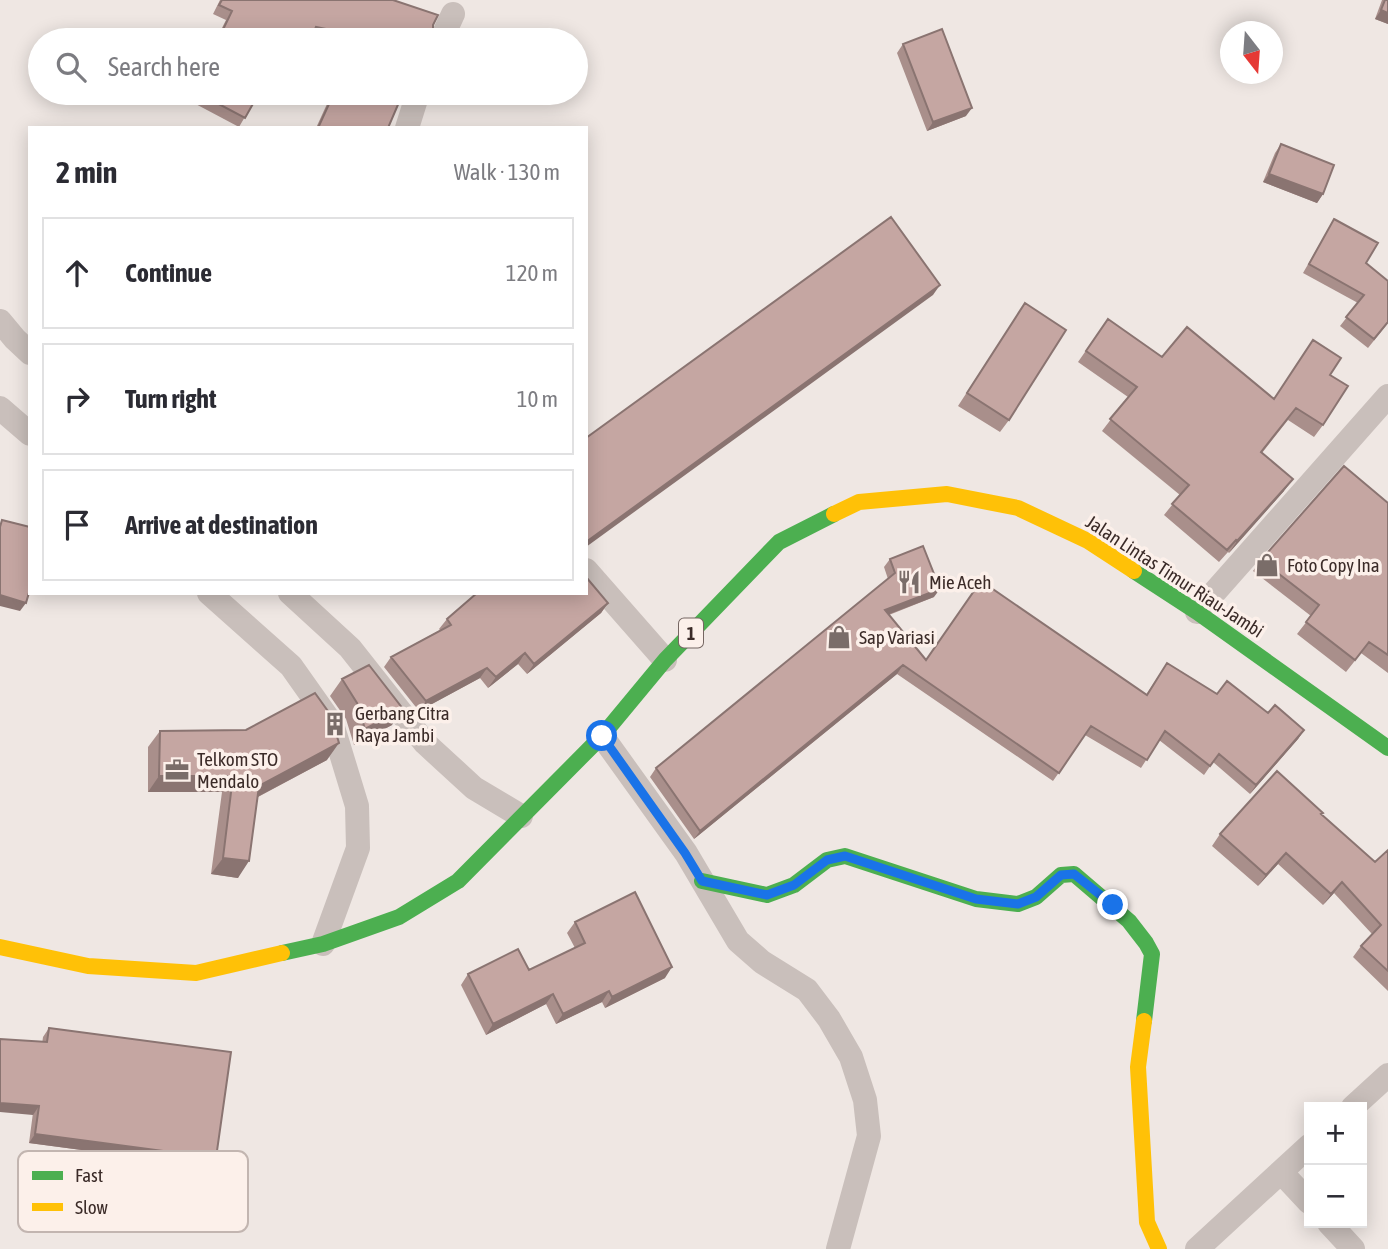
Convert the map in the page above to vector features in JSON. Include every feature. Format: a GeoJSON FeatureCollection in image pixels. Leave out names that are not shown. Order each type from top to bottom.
{"type":"FeatureCollection","features":[{"type":"Feature","properties":{"kind":"main road","name":"Jalan Lintas Timur Riau-Jambi"},"geometry":{"type":"LineString","coordinates":[[0,947],[88,966],[196,974],[323,944],[399,917],[458,881],[602,736],[665,660],[779,542],[859,502],[947,494],[1018,508],[1088,541],[1197,612],[1388,748]]}},
{"type":"Feature","properties":{"kind":"main road"},"geometry":{"type":"LineString","coordinates":[[702,881],[767,895],[794,885],[827,860],[845,856],[976,899],[1018,904],[1036,897],[1061,875],[1074,874],[1113,905],[1147,941],[1152,954],[1138,1067],[1147,1222],[1158,1249]]}},
{"type":"Feature","properties":{"kind":"street"},"geometry":{"type":"LineString","coordinates":[[447,28],[453,14]]}},
{"type":"Feature","properties":{"kind":"street"},"geometry":{"type":"LineString","coordinates":[[408,126],[414,105]]}},
{"type":"Feature","properties":{"kind":"street"},"geometry":{"type":"LineString","coordinates":[[0,321],[28,351]]}},
{"type":"Feature","properties":{"kind":"street"},"geometry":{"type":"LineString","coordinates":[[1197,612],[1388,397]]}},
{"type":"Feature","properties":{"kind":"street"},"geometry":{"type":"LineString","coordinates":[[0,408],[28,432]]}},
{"type":"Feature","properties":{"kind":"street"},"geometry":{"type":"LineString","coordinates":[[588,571],[665,660]]}},
{"type":"Feature","properties":{"kind":"street"},"geometry":{"type":"LineString","coordinates":[[211,595],[291,666],[331,724],[357,806],[358,848],[323,944]]}},
{"type":"Feature","properties":{"kind":"street"},"geometry":{"type":"LineString","coordinates":[[292,595],[350,648],[425,743],[474,788],[521,816]]}},
{"type":"Feature","properties":{"kind":"street"},"geometry":{"type":"LineString","coordinates":[[602,736],[685,853],[738,941],[762,962],[807,990],[829,1019],[851,1057],[864,1100],[869,1136],[838,1249]]}},
{"type":"Feature","properties":{"kind":"street"},"geometry":{"type":"LineString","coordinates":[[1358,1102],[1388,1075]]}},
{"type":"Feature","properties":{"kind":"street"},"geometry":{"type":"LineString","coordinates":[[1197,1249],[1304,1151]]}},
{"type":"Feature","properties":{"kind":"street"},"geometry":{"type":"LineString","coordinates":[[1281,1172],[1304,1197]]}},
{"type":"Feature","properties":{"kind":"street"},"geometry":{"type":"LineString","coordinates":[[1334,1228],[1353,1249]]}},
{"type":"Feature","properties":{"kind":"building"},"geometry":{"type":"Polygon","coordinates":[[[222,0],[393,0],[438,15],[433,28],[224,28],[232,11],[219,5],[222,0]]]}},
{"type":"Feature","properties":{"kind":"building"},"geometry":{"type":"Polygon","coordinates":[[[1385,0],[1388,0],[1388,13],[1381,10],[1385,0]]]}},
{"type":"Feature","properties":{"kind":"building"},"geometry":{"type":"Polygon","coordinates":[[[942,29],[972,108],[933,122],[903,44],[942,29]]]}},
{"type":"Feature","properties":{"kind":"building"},"geometry":{"type":"Polygon","coordinates":[[[221,105],[252,105],[245,118],[221,105]]]}},
{"type":"Feature","properties":{"kind":"building"},"geometry":{"type":"Polygon","coordinates":[[[329,105],[398,105],[389,126],[319,126],[329,105]]]}},
{"type":"Feature","properties":{"kind":"building"},"geometry":{"type":"Polygon","coordinates":[[[1281,144],[1334,165],[1323,194],[1269,174],[1281,144]]]}},
{"type":"Feature","properties":{"kind":"building"},"geometry":{"type":"Polygon","coordinates":[[[891,217],[940,285],[588,541],[588,437],[891,217]]]}},
{"type":"Feature","properties":{"kind":"building"},"geometry":{"type":"Polygon","coordinates":[[[1334,219],[1378,243],[1366,263],[1388,281],[1388,322],[1374,339],[1346,317],[1364,295],[1309,264],[1334,219]]]}},
{"type":"Feature","properties":{"kind":"building"},"geometry":{"type":"Polygon","coordinates":[[[1025,303],[1066,330],[1009,420],[967,393],[1025,303]]]}},
{"type":"Feature","properties":{"kind":"building"},"geometry":{"type":"Polygon","coordinates":[[[1108,319],[1162,357],[1187,327],[1274,399],[1313,340],[1341,358],[1330,375],[1348,386],[1323,425],[1296,408],[1261,452],[1293,479],[1227,550],[1172,504],[1189,485],[1110,419],[1137,387],[1086,351],[1108,319]]]}},
{"type":"Feature","properties":{"kind":"building"},"geometry":{"type":"Polygon","coordinates":[[[1344,466],[1388,503],[1388,655],[1369,642],[1355,660],[1306,622],[1319,605],[1261,560],[1344,466]]]}},
{"type":"Feature","properties":{"kind":"building"},"geometry":{"type":"Polygon","coordinates":[[[2,520],[28,526],[26,603],[0,595],[2,520]]]}},
{"type":"Feature","properties":{"kind":"building"},"geometry":{"type":"Polygon","coordinates":[[[923,546],[940,589],[885,610],[926,660],[981,581],[1147,695],[1167,663],[1217,694],[1227,681],[1268,713],[1275,705],[1304,730],[1256,785],[1219,754],[1210,766],[1165,731],[1147,760],[1091,726],[1059,773],[903,665],[700,831],[656,768],[895,573],[890,559],[923,546]]]}},
{"type":"Feature","properties":{"kind":"building"},"geometry":{"type":"Polygon","coordinates":[[[588,579],[608,603],[534,664],[525,653],[496,677],[487,668],[426,701],[391,657],[451,625],[447,619],[475,595],[588,595],[588,579]]]}},
{"type":"Feature","properties":{"kind":"building"},"geometry":{"type":"Polygon","coordinates":[[[369,665],[403,709],[365,729],[357,703],[342,679],[369,665]]]}},
{"type":"Feature","properties":{"kind":"building"},"geometry":{"type":"Polygon","coordinates":[[[315,693],[330,714],[339,743],[259,786],[249,861],[223,858],[233,776],[159,776],[160,731],[246,730],[315,693]]]}},
{"type":"Feature","properties":{"kind":"building"},"geometry":{"type":"Polygon","coordinates":[[[1277,771],[1375,862],[1388,850],[1388,971],[1361,946],[1381,925],[1342,882],[1331,894],[1286,853],[1266,875],[1220,834],[1277,771]]]}},
{"type":"Feature","properties":{"kind":"building"},"geometry":{"type":"Polygon","coordinates":[[[635,892],[672,967],[612,997],[609,991],[563,1014],[553,994],[493,1024],[468,974],[518,949],[529,970],[585,943],[575,922],[635,892]]]}},
{"type":"Feature","properties":{"kind":"building"},"geometry":{"type":"Polygon","coordinates":[[[49,1028],[231,1052],[217,1151],[163,1151],[35,1134],[39,1106],[0,1103],[0,1039],[47,1042],[49,1028]]]}},
{"type":"Feature","properties":{"kind":"traffic: fast"},"geometry":{"type":"LineString","coordinates":[[282,953],[323,944],[399,917],[458,881],[602,736],[665,660],[779,542],[834,514]]}},
{"type":"Feature","properties":{"kind":"traffic: fast"},"geometry":{"type":"LineString","coordinates":[[1134,571],[1197,612],[1388,748]]}},
{"type":"Feature","properties":{"kind":"traffic: fast"},"geometry":{"type":"LineString","coordinates":[[702,881],[767,895],[794,885],[827,860],[845,856],[976,899],[1018,904],[1036,897],[1061,875],[1074,874],[1129,921],[1152,954],[1144,1021]]}},
{"type":"Feature","properties":{"kind":"traffic: slow"},"geometry":{"type":"LineString","coordinates":[[834,514],[859,502],[947,494],[1018,508],[1088,541],[1134,571]]}},
{"type":"Feature","properties":{"kind":"traffic: slow"},"geometry":{"type":"LineString","coordinates":[[0,947],[88,966],[196,973],[282,953]]}},
{"type":"Feature","properties":{"kind":"traffic: slow"},"geometry":{"type":"LineString","coordinates":[[1144,1021],[1138,1067],[1147,1222],[1159,1249]]}},
{"type":"Feature","properties":{"kind":"place","name":"Foto Copy Ina"},"geometry":{"type":"Point","coordinates":[1267,565]}},
{"type":"Feature","properties":{"kind":"place","name":"Mie Aceh"},"geometry":{"type":"Point","coordinates":[909,582]}},
{"type":"Feature","properties":{"kind":"place","name":"Sap Variasi"},"geometry":{"type":"Point","coordinates":[839,637]}},
{"type":"Feature","properties":{"kind":"place","name":"Gerbang Citra Raya Jambi"},"geometry":{"type":"Point","coordinates":[335,724]}},
{"type":"Feature","properties":{"kind":"place","name":"Telkom STO Mendalo"},"geometry":{"type":"Point","coordinates":[177,770]}},
{"type":"Feature","properties":{"kind":"route"},"geometry":{"type":"LineString","coordinates":[[602,736],[702,881],[767,895],[794,885],[827,860],[845,856],[976,899],[1018,904],[1036,897],[1061,875],[1074,874],[1113,905]]}}]}
